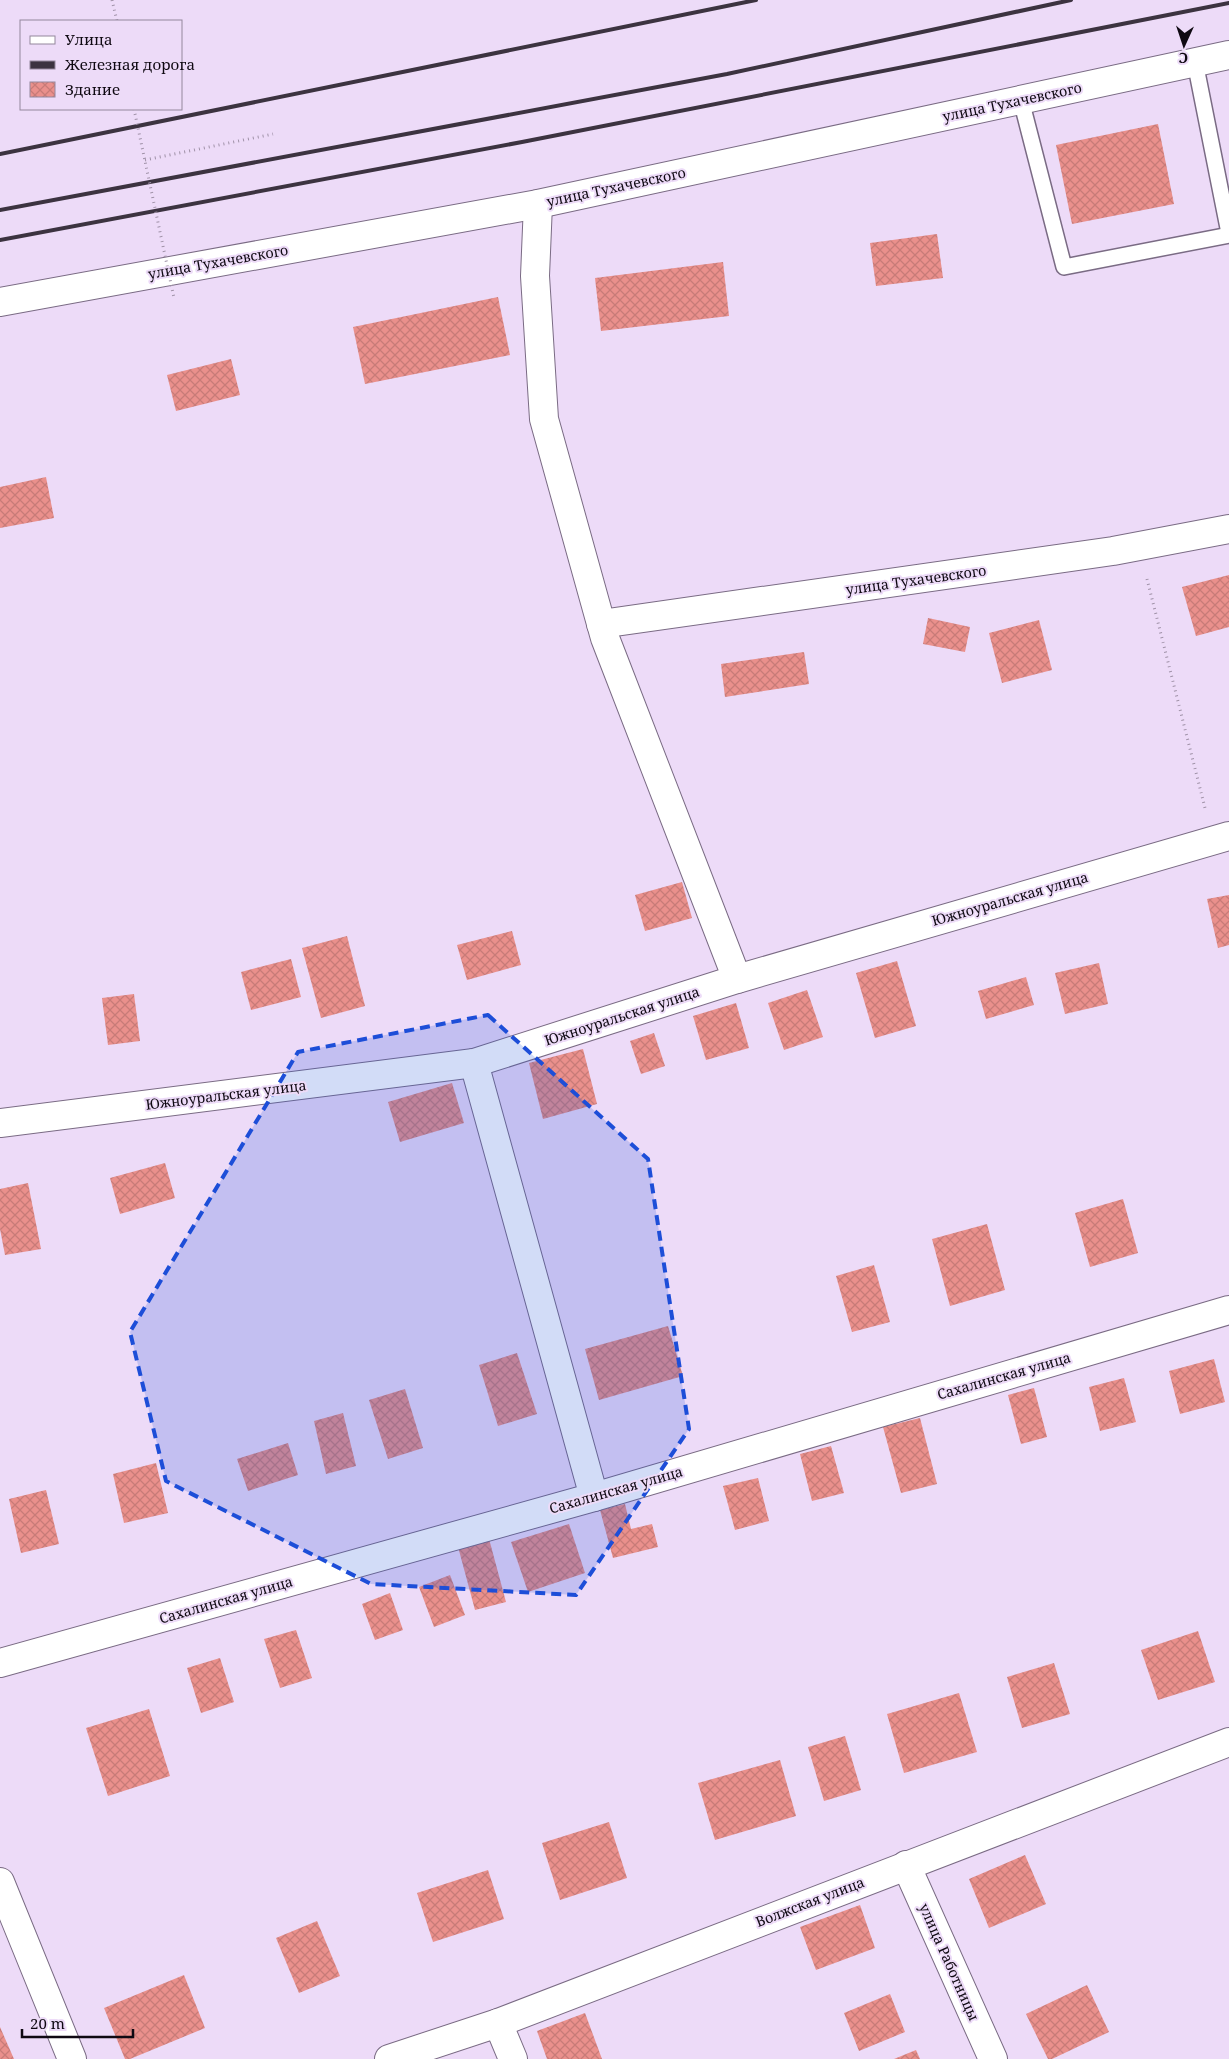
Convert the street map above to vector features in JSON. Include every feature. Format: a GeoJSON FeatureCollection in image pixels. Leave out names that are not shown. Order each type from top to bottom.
{"type":"FeatureCollection","features":[{"type":"Feature","properties":{"kind":"street","name":"улица Тухачевского"},"geometry":{"type":"LineString","coordinates":[[0,302],[538,204],[1229,55]]}},
{"type":"Feature","properties":{"kind":"street"},"geometry":{"type":"LineString","coordinates":[[538,204],[535,276],[544,419],[601,624],[737,978]]}},
{"type":"Feature","properties":{"kind":"street","name":"улица Тухачевского"},"geometry":{"type":"LineString","coordinates":[[601,624],[1138,546],[1229,529]]}},
{"type":"Feature","properties":{"kind":"street","name":"Южноуральская улица"},"geometry":{"type":"LineString","coordinates":[[0,1123],[474,1063],[737,978],[1221,838]]}},
{"type":"Feature","properties":{"kind":"street"},"geometry":{"type":"LineString","coordinates":[[474,1063],[594,1497]]}},
{"type":"Feature","properties":{"kind":"street","name":"Сахалинская улица"},"geometry":{"type":"LineString","coordinates":[[0,1663],[594,1497],[1229,1310]]}},
{"type":"Feature","properties":{"kind":"street","name":"Волжская улица"},"geometry":{"type":"LineString","coordinates":[[390,2059],[498,2023],[1229,1742]]}},
{"type":"Feature","properties":{"kind":"street","name":"улица Работницы"},"geometry":{"type":"LineString","coordinates":[[906,1865],[993,2059]]}},
{"type":"Feature","properties":{"kind":"street"},"geometry":{"type":"LineString","coordinates":[[0,1882],[72,2059]]}},
{"type":"Feature","properties":{"kind":"street"},"geometry":{"type":"LineString","coordinates":[[498,2023],[513,2059]]}},
{"type":"Feature","properties":{"kind":"lane"},"geometry":{"type":"LineString","coordinates":[[1021,100],[1064,267],[1229,234],[1195,62]]}},
{"type":"Feature","properties":{"kind":"path"},"geometry":{"type":"LineString","coordinates":[[112,0],[117,20]]}},
{"type":"Feature","properties":{"kind":"path"},"geometry":{"type":"LineString","coordinates":[[134,110],[174,298]]}},
{"type":"Feature","properties":{"kind":"path"},"geometry":{"type":"LineString","coordinates":[[145,160],[273,134]]}},
{"type":"Feature","properties":{"kind":"path"},"geometry":{"type":"LineString","coordinates":[[1138,546],[1221,838]]}},
{"type":"Feature","properties":{"kind":"highlighted area"},"geometry":{"type":"Polygon","coordinates":[[[488,1015],[648,1159],[689,1429],[576,1595],[371,1584],[166,1481],[130,1332],[298,1052],[488,1015]]]}},
{"type":"Feature","properties":{"kind":"building"},"geometry":{"type":"Polygon","coordinates":[[[1158,124],[1174,204],[1072,224],[1056,145],[1158,124]]]}},
{"type":"Feature","properties":{"kind":"building"},"geometry":{"type":"Polygon","coordinates":[[[937,234],[943,278],[876,286],[870,243],[937,234]]]}},
{"type":"Feature","properties":{"kind":"building"},"geometry":{"type":"Polygon","coordinates":[[[723,262],[729,316],[601,331],[595,278],[723,262]]]}},
{"type":"Feature","properties":{"kind":"building"},"geometry":{"type":"Polygon","coordinates":[[[498,297],[510,355],[365,384],[353,327],[498,297]]]}},
{"type":"Feature","properties":{"kind":"building"},"geometry":{"type":"Polygon","coordinates":[[[231,359],[240,395],[176,411],[167,375],[231,359]]]}},
{"type":"Feature","properties":{"kind":"building"},"geometry":{"type":"Polygon","coordinates":[[[46,477],[54,518],[0,528],[0,487],[46,477]]]}},
{"type":"Feature","properties":{"kind":"building"},"geometry":{"type":"Polygon","coordinates":[[[1229,575],[1229,627],[1196,636],[1182,587],[1229,575]]]}},
{"type":"Feature","properties":{"kind":"building"},"geometry":{"type":"Polygon","coordinates":[[[928,618],[970,627],[965,652],[923,644],[928,618]]]}},
{"type":"Feature","properties":{"kind":"building"},"geometry":{"type":"Polygon","coordinates":[[[1039,620],[1052,670],[1002,683],[989,633],[1039,620]]]}},
{"type":"Feature","properties":{"kind":"building"},"geometry":{"type":"Polygon","coordinates":[[[804,652],[809,684],[725,697],[721,664],[804,652]]]}},
{"type":"Feature","properties":{"kind":"building"},"geometry":{"type":"Polygon","coordinates":[[[682,882],[692,918],[645,931],[635,895],[682,882]]]}},
{"type":"Feature","properties":{"kind":"building"},"geometry":{"type":"Polygon","coordinates":[[[1229,895],[1229,945],[1218,948],[1207,899],[1229,895]]]}},
{"type":"Feature","properties":{"kind":"building"},"geometry":{"type":"Polygon","coordinates":[[[512,931],[521,965],[467,980],[457,945],[512,931]]]}},
{"type":"Feature","properties":{"kind":"building"},"geometry":{"type":"Polygon","coordinates":[[[347,936],[365,1006],[321,1018],[302,948],[347,936]]]}},
{"type":"Feature","properties":{"kind":"building"},"geometry":{"type":"Polygon","coordinates":[[[291,959],[301,997],[251,1010],[241,972],[291,959]]]}},
{"type":"Feature","properties":{"kind":"building"},"geometry":{"type":"Polygon","coordinates":[[[897,961],[916,1026],[875,1038],[856,973],[897,961]]]}},
{"type":"Feature","properties":{"kind":"building"},"geometry":{"type":"Polygon","coordinates":[[[1099,963],[1108,1004],[1065,1014],[1055,973],[1099,963]]]}},
{"type":"Feature","properties":{"kind":"building"},"geometry":{"type":"Polygon","coordinates":[[[1026,977],[1034,1005],[986,1019],[978,991],[1026,977]]]}},
{"type":"Feature","properties":{"kind":"building"},"geometry":{"type":"Polygon","coordinates":[[[807,990],[823,1037],[784,1050],[768,1003],[807,990]]]}},
{"type":"Feature","properties":{"kind":"building"},"geometry":{"type":"Polygon","coordinates":[[[134,994],[140,1041],[108,1045],[102,998],[134,994]]]}},
{"type":"Feature","properties":{"kind":"building"},"geometry":{"type":"Polygon","coordinates":[[[736,1003],[749,1048],[706,1060],[693,1016],[736,1003]]]}},
{"type":"Feature","properties":{"kind":"building"},"geometry":{"type":"Polygon","coordinates":[[[654,1033],[665,1066],[641,1074],[630,1041],[654,1033]]]}},
{"type":"Feature","properties":{"kind":"building"},"geometry":{"type":"Polygon","coordinates":[[[583,1049],[597,1104],[543,1119],[529,1063],[583,1049]]]}},
{"type":"Feature","properties":{"kind":"building"},"geometry":{"type":"Polygon","coordinates":[[[452,1083],[464,1123],[400,1142],[388,1102],[452,1083]]]}},
{"type":"Feature","properties":{"kind":"building"},"geometry":{"type":"Polygon","coordinates":[[[165,1163],[175,1198],[120,1214],[110,1178],[165,1163]]]}},
{"type":"Feature","properties":{"kind":"building"},"geometry":{"type":"Polygon","coordinates":[[[28,1183],[41,1249],[5,1255],[0,1229],[0,1189],[28,1183]]]}},
{"type":"Feature","properties":{"kind":"building"},"geometry":{"type":"Polygon","coordinates":[[[1123,1199],[1138,1253],[1090,1267],[1075,1213],[1123,1199]]]}},
{"type":"Feature","properties":{"kind":"building"},"geometry":{"type":"Polygon","coordinates":[[[987,1224],[1005,1290],[950,1306],[932,1239],[987,1224]]]}},
{"type":"Feature","properties":{"kind":"building"},"geometry":{"type":"Polygon","coordinates":[[[874,1265],[890,1322],[852,1332],[836,1276],[874,1265]]]}},
{"type":"Feature","properties":{"kind":"building"},"geometry":{"type":"Polygon","coordinates":[[[668,1326],[683,1376],[599,1400],[585,1349],[668,1326]]]}},
{"type":"Feature","properties":{"kind":"building"},"geometry":{"type":"Polygon","coordinates":[[[517,1353],[537,1414],[498,1426],[479,1365],[517,1353]]]}},
{"type":"Feature","properties":{"kind":"building"},"geometry":{"type":"Polygon","coordinates":[[[1214,1359],[1225,1402],[1180,1414],[1169,1371],[1214,1359]]]}},
{"type":"Feature","properties":{"kind":"building"},"geometry":{"type":"Polygon","coordinates":[[[1124,1378],[1136,1422],[1100,1431],[1089,1387],[1124,1378]]]}},
{"type":"Feature","properties":{"kind":"building"},"geometry":{"type":"Polygon","coordinates":[[[1034,1388],[1047,1437],[1021,1444],[1008,1395],[1034,1388]]]}},
{"type":"Feature","properties":{"kind":"building"},"geometry":{"type":"Polygon","coordinates":[[[405,1389],[423,1448],[388,1459],[369,1400],[405,1389]]]}},
{"type":"Feature","properties":{"kind":"building"},"geometry":{"type":"Polygon","coordinates":[[[343,1413],[356,1466],[326,1474],[314,1421],[343,1413]]]}},
{"type":"Feature","properties":{"kind":"building"},"geometry":{"type":"Polygon","coordinates":[[[920,1418],[937,1484],[901,1493],[883,1427],[920,1418]]]}},
{"type":"Feature","properties":{"kind":"building"},"geometry":{"type":"Polygon","coordinates":[[[288,1443],[298,1475],[248,1491],[237,1459],[288,1443]]]}},
{"type":"Feature","properties":{"kind":"building"},"geometry":{"type":"Polygon","coordinates":[[[831,1446],[844,1493],[812,1501],[800,1454],[831,1446]]]}},
{"type":"Feature","properties":{"kind":"building"},"geometry":{"type":"Polygon","coordinates":[[[156,1463],[168,1513],[124,1523],[113,1474],[156,1463]]]}},
{"type":"Feature","properties":{"kind":"building"},"geometry":{"type":"Polygon","coordinates":[[[758,1478],[769,1521],[735,1530],[723,1486],[758,1478]]]}},
{"type":"Feature","properties":{"kind":"building"},"geometry":{"type":"Polygon","coordinates":[[[46,1490],[59,1544],[21,1553],[9,1499],[46,1490]]]}},
{"type":"Feature","properties":{"kind":"building"},"geometry":{"type":"Polygon","coordinates":[[[625,1504],[631,1529],[652,1524],[658,1547],[613,1558],[600,1510],[625,1504]]]}},
{"type":"Feature","properties":{"kind":"building"},"geometry":{"type":"Polygon","coordinates":[[[569,1524],[585,1573],[528,1592],[511,1542],[569,1524]]]}},
{"type":"Feature","properties":{"kind":"building"},"geometry":{"type":"Polygon","coordinates":[[[488,1535],[506,1602],[475,1610],[457,1543],[488,1535]]]}},
{"type":"Feature","properties":{"kind":"building"},"geometry":{"type":"Polygon","coordinates":[[[450,1575],[465,1615],[434,1627],[419,1587],[450,1575]]]}},
{"type":"Feature","properties":{"kind":"building"},"geometry":{"type":"Polygon","coordinates":[[[390,1593],[403,1630],[375,1640],[362,1604],[390,1593]]]}},
{"type":"Feature","properties":{"kind":"building"},"geometry":{"type":"Polygon","coordinates":[[[296,1630],[312,1678],[280,1688],[264,1639],[296,1630]]]}},
{"type":"Feature","properties":{"kind":"building"},"geometry":{"type":"Polygon","coordinates":[[[1198,1631],[1215,1682],[1158,1700],[1141,1650],[1198,1631]]]}},
{"type":"Feature","properties":{"kind":"building"},"geometry":{"type":"Polygon","coordinates":[[[220,1658],[234,1702],[201,1713],[187,1668],[220,1658]]]}},
{"type":"Feature","properties":{"kind":"building"},"geometry":{"type":"Polygon","coordinates":[[[1054,1663],[1070,1714],[1022,1728],[1007,1677],[1054,1663]]]}},
{"type":"Feature","properties":{"kind":"building"},"geometry":{"type":"Polygon","coordinates":[[[959,1693],[977,1752],[904,1773],[887,1714],[959,1693]]]}},
{"type":"Feature","properties":{"kind":"building"},"geometry":{"type":"Polygon","coordinates":[[[149,1709],[170,1776],[108,1796],[86,1728],[149,1709]]]}},
{"type":"Feature","properties":{"kind":"building"},"geometry":{"type":"Polygon","coordinates":[[[845,1736],[861,1790],[824,1801],[808,1747],[845,1736]]]}},
{"type":"Feature","properties":{"kind":"building"},"geometry":{"type":"Polygon","coordinates":[[[780,1760],[796,1816],[715,1840],[698,1783],[780,1760]]]}},
{"type":"Feature","properties":{"kind":"building"},"geometry":{"type":"Polygon","coordinates":[[[609,1822],[627,1878],[560,1900],[542,1843],[609,1822]]]}},
{"type":"Feature","properties":{"kind":"building"},"geometry":{"type":"Polygon","coordinates":[[[1025,1855],[1046,1904],[989,1928],[969,1879],[1025,1855]]]}},
{"type":"Feature","properties":{"kind":"building"},"geometry":{"type":"Polygon","coordinates":[[[488,1870],[504,1919],[433,1942],[417,1893],[488,1870]]]}},
{"type":"Feature","properties":{"kind":"building"},"geometry":{"type":"Polygon","coordinates":[[[860,1905],[875,1948],[816,1970],[800,1927],[860,1905]]]}},
{"type":"Feature","properties":{"kind":"building"},"geometry":{"type":"Polygon","coordinates":[[[317,1921],[340,1976],[299,1993],[276,1938],[317,1921]]]}},
{"type":"Feature","properties":{"kind":"building"},"geometry":{"type":"Polygon","coordinates":[[[184,1975],[205,2028],[130,2059],[125,2059],[104,2008],[184,1975]]]}},
{"type":"Feature","properties":{"kind":"building"},"geometry":{"type":"Polygon","coordinates":[[[1087,1985],[1109,2032],[1052,2059],[1048,2059],[1026,2014],[1087,1985]]]}},
{"type":"Feature","properties":{"kind":"building"},"geometry":{"type":"Polygon","coordinates":[[[890,1994],[905,2032],[859,2051],[844,2013],[890,1994]]]}},
{"type":"Feature","properties":{"kind":"building"},"geometry":{"type":"Polygon","coordinates":[[[585,2013],[602,2059],[547,2059],[537,2031],[585,2013]]]}},
{"type":"Feature","properties":{"kind":"building"},"geometry":{"type":"Polygon","coordinates":[[[0,2027],[14,2059],[0,2059],[0,2027]]]}},
{"type":"Feature","properties":{"kind":"building"},"geometry":{"type":"Polygon","coordinates":[[[916,2050],[920,2059],[894,2059],[916,2050]]]}},
{"type":"Feature","properties":{"kind":"railway"},"geometry":{"type":"LineString","coordinates":[[0,154],[756,0]]}},
{"type":"Feature","properties":{"kind":"railway"},"geometry":{"type":"LineString","coordinates":[[0,210],[727,74],[1071,0]]}},
{"type":"Feature","properties":{"kind":"railway"},"geometry":{"type":"LineString","coordinates":[[0,240],[522,142],[1229,3]]}}]}
